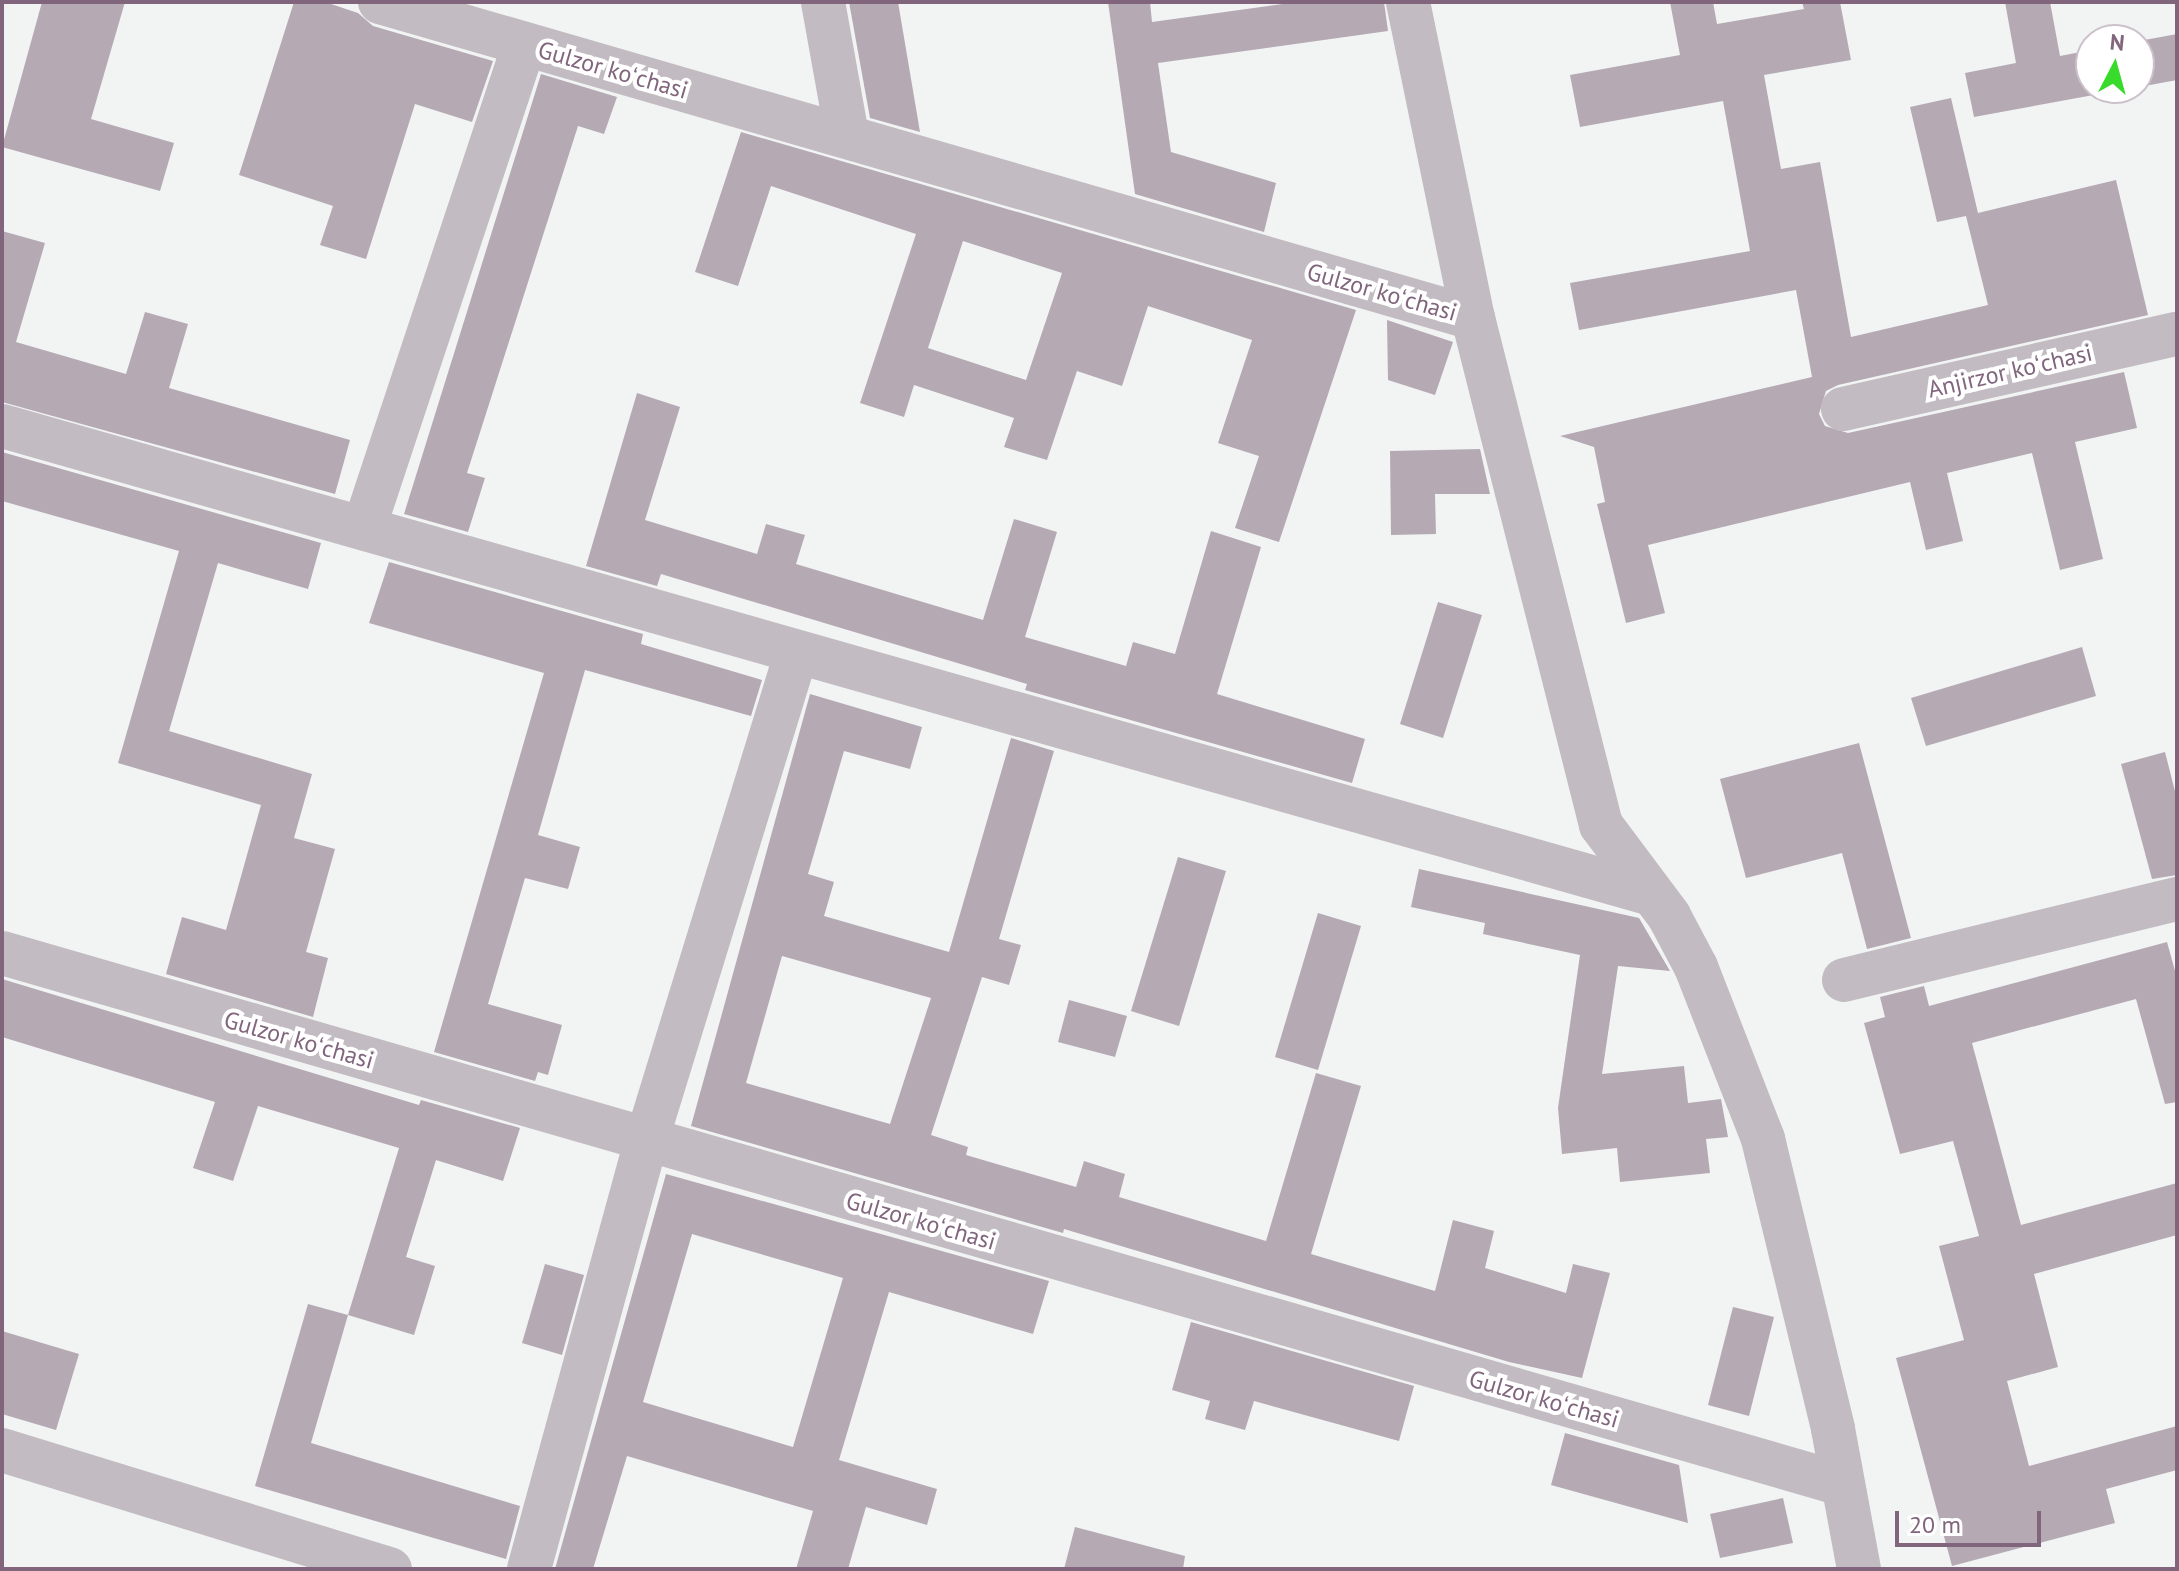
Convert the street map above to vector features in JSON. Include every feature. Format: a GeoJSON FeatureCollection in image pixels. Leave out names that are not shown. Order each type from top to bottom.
{"type":"FeatureCollection","features":[{"type":"Feature","properties":{"kind":"street","name":"Gulzor koʻchasi"},"geometry":{"type":"LineString","coordinates":[[380,2],[1473,318],[1601,825],[1651,894],[1696,967],[1763,1139],[1833,1429],[1859,1569]]}},
{"type":"Feature","properties":{"kind":"street"},"geometry":{"type":"LineString","coordinates":[[823,2],[847,136]]}},
{"type":"Feature","properties":{"kind":"street"},"geometry":{"type":"LineString","coordinates":[[1408,2],[1473,318]]}},
{"type":"Feature","properties":{"kind":"street"},"geometry":{"type":"LineString","coordinates":[[364,528],[524,45]]}},
{"type":"Feature","properties":{"kind":"street","name":"Anjirzor koʻchasi"},"geometry":{"type":"LineString","coordinates":[[1843,409],[2177,334]]}},
{"type":"Feature","properties":{"kind":"street"},"geometry":{"type":"LineString","coordinates":[[2,426],[796,654],[1651,894]]}},
{"type":"Feature","properties":{"kind":"street"},"geometry":{"type":"LineString","coordinates":[[529,1569],[646,1142],[796,654]]}},
{"type":"Feature","properties":{"kind":"street"},"geometry":{"type":"LineString","coordinates":[[1844,980],[2177,899]]}},
{"type":"Feature","properties":{"kind":"street","name":"Gulzor koʻchasi"},"geometry":{"type":"LineString","coordinates":[[2,953],[646,1142],[1842,1484]]}},
{"type":"Feature","properties":{"kind":"street"},"geometry":{"type":"LineString","coordinates":[[2,1450],[390,1569]]}},
{"type":"Feature","properties":{"kind":"building"},"geometry":{"type":"Polygon","coordinates":[[[42,2],[125,2],[91,119],[174,143],[160,191],[2,147],[42,2]]]}},
{"type":"Feature","properties":{"kind":"building"},"geometry":{"type":"Polygon","coordinates":[[[294,2],[325,2],[358,13],[373,26],[493,61],[472,122],[415,104],[366,259],[320,245],[333,206],[239,175],[294,2]]]}},
{"type":"Feature","properties":{"kind":"building"},"geometry":{"type":"Polygon","coordinates":[[[849,2],[898,2],[920,132],[870,118],[849,2]]]}},
{"type":"Feature","properties":{"kind":"building"},"geometry":{"type":"Polygon","coordinates":[[[1108,2],[1150,2],[1152,22],[1297,2],[1384,2],[1388,31],[1158,63],[1171,152],[1276,183],[1264,232],[1135,194],[1108,2]]]}},
{"type":"Feature","properties":{"kind":"building"},"geometry":{"type":"Polygon","coordinates":[[[1670,2],[1713,2],[1717,24],[1804,9],[1802,2],[1840,2],[1851,60],[1764,75],[1781,169],[1820,162],[1851,337],[1988,305],[1966,216],[1937,222],[1910,107],[1951,98],[1978,213],[2116,180],[2148,315],[1838,385],[1826,391],[1819,414],[1825,426],[1848,433],[2124,372],[2137,428],[2075,442],[2103,559],[2060,570],[2032,453],[1947,473],[1963,541],[1926,550],[1910,482],[1648,545],[1665,613],[1626,623],[1597,504],[1605,502],[1594,447],[1560,436],[1812,377],[1796,290],[1579,330],[1570,283],[1750,251],[1723,101],[1580,127],[1570,75],[1680,55],[1670,2]]]}},
{"type":"Feature","properties":{"kind":"building"},"geometry":{"type":"Polygon","coordinates":[[[2005,2],[2050,2],[2060,56],[2075,53],[2075,98],[1974,117],[1965,73],[2016,63],[2005,2]]]}},
{"type":"Feature","properties":{"kind":"building"},"geometry":{"type":"Polygon","coordinates":[[[2177,34],[2177,80],[2155,84],[2155,38],[2177,34]]]}},
{"type":"Feature","properties":{"kind":"building"},"geometry":{"type":"Polygon","coordinates":[[[541,74],[617,97],[604,134],[578,126],[467,473],[485,478],[468,532],[404,514],[541,74]]]}},
{"type":"Feature","properties":{"kind":"building"},"geometry":{"type":"Polygon","coordinates":[[[741,132],[1356,310],[1279,542],[1235,528],[1259,456],[1218,443],[1252,340],[1148,306],[1122,386],[1077,371],[1047,460],[1004,447],[1014,418],[914,385],[904,417],[860,403],[916,234],[771,186],[738,286],[695,272],[741,132]],[[963,241],[928,348],[1026,380],[1062,273],[963,241]]]}},
{"type":"Feature","properties":{"kind":"building"},"geometry":{"type":"Polygon","coordinates":[[[2,231],[45,243],[16,342],[126,374],[145,312],[188,324],[169,388],[350,440],[335,494],[2,402],[2,231]]]}},
{"type":"Feature","properties":{"kind":"building"},"geometry":{"type":"Polygon","coordinates":[[[1387,320],[1453,342],[1435,395],[1388,380],[1387,320]]]}},
{"type":"Feature","properties":{"kind":"building"},"geometry":{"type":"Polygon","coordinates":[[[637,393],[680,407],[645,520],[757,554],[766,524],[805,535],[796,564],[983,620],[1014,519],[1057,532],[1025,637],[1126,666],[1133,642],[1175,654],[1211,531],[1261,547],[1217,694],[1365,739],[1352,783],[1025,690],[1027,684],[661,574],[657,586],[586,566],[637,393]]]}},
{"type":"Feature","properties":{"kind":"building"},"geometry":{"type":"Polygon","coordinates":[[[1480,449],[1490,494],[1435,494],[1436,534],[1391,535],[1390,451],[1480,449]]]}},
{"type":"Feature","properties":{"kind":"building"},"geometry":{"type":"Polygon","coordinates":[[[2,452],[321,543],[308,589],[218,563],[169,731],[312,774],[294,838],[335,849],[306,952],[328,958],[313,1017],[166,974],[182,917],[226,930],[261,805],[118,763],[179,551],[2,501],[2,452]]]}},
{"type":"Feature","properties":{"kind":"building"},"geometry":{"type":"Polygon","coordinates":[[[389,562],[643,634],[641,644],[762,680],[751,716],[585,670],[538,835],[580,847],[568,889],[525,878],[488,1004],[562,1025],[548,1075],[538,1072],[535,1081],[434,1052],[544,673],[369,623],[389,562]]]}},
{"type":"Feature","properties":{"kind":"building"},"geometry":{"type":"Polygon","coordinates":[[[1438,602],[1482,615],[1443,738],[1400,724],[1438,602]]]}},
{"type":"Feature","properties":{"kind":"building"},"geometry":{"type":"Polygon","coordinates":[[[2082,647],[2096,696],[1926,746],[1911,698],[2082,647]]]}},
{"type":"Feature","properties":{"kind":"building"},"geometry":{"type":"Polygon","coordinates":[[[810,694],[922,727],[910,769],[844,751],[808,874],[834,882],[824,916],[949,952],[1011,738],[1054,751],[999,939],[1021,945],[1009,985],[982,977],[931,1135],[968,1147],[966,1155],[1076,1187],[1084,1161],[1125,1174],[1119,1197],[1266,1241],[1316,1073],[1361,1086],[1311,1254],[1435,1291],[1453,1220],[1494,1231],[1485,1268],[1566,1293],[1573,1264],[1610,1273],[1582,1378],[1509,1362],[1064,1229],[1063,1233],[691,1126],[810,694]],[[782,956],[746,1083],[890,1124],[931,998],[782,956]]]}},
{"type":"Feature","properties":{"kind":"building"},"geometry":{"type":"Polygon","coordinates":[[[1859,743],[1911,938],[1867,949],[1842,853],[1746,878],[1720,779],[1859,743]]]}},
{"type":"Feature","properties":{"kind":"building"},"geometry":{"type":"Polygon","coordinates":[[[2165,752],[2177,799],[2177,875],[2152,879],[2121,764],[2165,752]]]}},
{"type":"Feature","properties":{"kind":"building"},"geometry":{"type":"Polygon","coordinates":[[[1178,857],[1226,871],[1179,1026],[1131,1011],[1178,857]]]}},
{"type":"Feature","properties":{"kind":"building"},"geometry":{"type":"Polygon","coordinates":[[[1419,869],[1639,918],[1670,971],[1618,966],[1602,1074],[1684,1066],[1688,1103],[1721,1099],[1728,1137],[1706,1139],[1710,1173],[1620,1182],[1617,1148],[1562,1154],[1558,1108],[1580,955],[1483,934],[1485,923],[1411,907],[1419,869]]]}},
{"type":"Feature","properties":{"kind":"building"},"geometry":{"type":"Polygon","coordinates":[[[1318,913],[1361,926],[1318,1070],[1275,1057],[1318,913]]]}},
{"type":"Feature","properties":{"kind":"building"},"geometry":{"type":"Polygon","coordinates":[[[2167,942],[2177,978],[2177,1102],[2165,1104],[2136,999],[1972,1043],[2021,1225],[2177,1183],[2177,1235],[2034,1274],[2058,1367],[2007,1381],[2029,1466],[2177,1426],[2177,1470],[2106,1489],[2115,1523],[1952,1566],[1896,1358],[1964,1340],[1939,1246],[1979,1236],[1953,1141],[1900,1154],[1864,1023],[1885,1017],[1880,997],[1924,986],[1929,1006],[2167,942]]]}},
{"type":"Feature","properties":{"kind":"building"},"geometry":{"type":"Polygon","coordinates":[[[2,979],[419,1105],[421,1100],[520,1128],[503,1181],[436,1160],[406,1257],[435,1266],[414,1335],[348,1315],[399,1148],[258,1106],[233,1181],[193,1168],[215,1102],[2,1037],[2,979]]]}},
{"type":"Feature","properties":{"kind":"building"},"geometry":{"type":"Polygon","coordinates":[[[1069,1000],[1127,1016],[1115,1057],[1058,1042],[1069,1000]]]}},
{"type":"Feature","properties":{"kind":"building"},"geometry":{"type":"Polygon","coordinates":[[[666,1174],[1049,1281],[1033,1334],[889,1292],[839,1460],[937,1489],[927,1525],[866,1507],[848,1569],[796,1569],[813,1511],[627,1456],[593,1569],[555,1569],[666,1174]],[[692,1234],[643,1402],[793,1447],[843,1278],[692,1234]]]}},
{"type":"Feature","properties":{"kind":"building"},"geometry":{"type":"Polygon","coordinates":[[[545,1264],[584,1275],[562,1355],[522,1343],[545,1264]]]}},
{"type":"Feature","properties":{"kind":"building"},"geometry":{"type":"Polygon","coordinates":[[[308,1304],[348,1315],[311,1443],[520,1506],[506,1559],[255,1486],[308,1304]]]}},
{"type":"Feature","properties":{"kind":"building"},"geometry":{"type":"Polygon","coordinates":[[[1733,1307],[1774,1317],[1749,1416],[1708,1405],[1733,1307]]]}},
{"type":"Feature","properties":{"kind":"building"},"geometry":{"type":"Polygon","coordinates":[[[1191,1322],[1414,1386],[1399,1441],[1254,1401],[1245,1430],[1205,1419],[1210,1401],[1172,1390],[1191,1322]]]}},
{"type":"Feature","properties":{"kind":"building"},"geometry":{"type":"Polygon","coordinates":[[[2,1331],[79,1354],[56,1430],[2,1414],[2,1331]]]}},
{"type":"Feature","properties":{"kind":"building"},"geometry":{"type":"Polygon","coordinates":[[[1565,1433],[1679,1465],[1688,1523],[1551,1485],[1565,1433]]]}},
{"type":"Feature","properties":{"kind":"building"},"geometry":{"type":"Polygon","coordinates":[[[1783,1498],[1793,1543],[1720,1558],[1710,1514],[1783,1498]]]}},
{"type":"Feature","properties":{"kind":"building"},"geometry":{"type":"Polygon","coordinates":[[[1075,1527],[1185,1556],[1183,1569],[1064,1569],[1075,1527]]]}}]}
